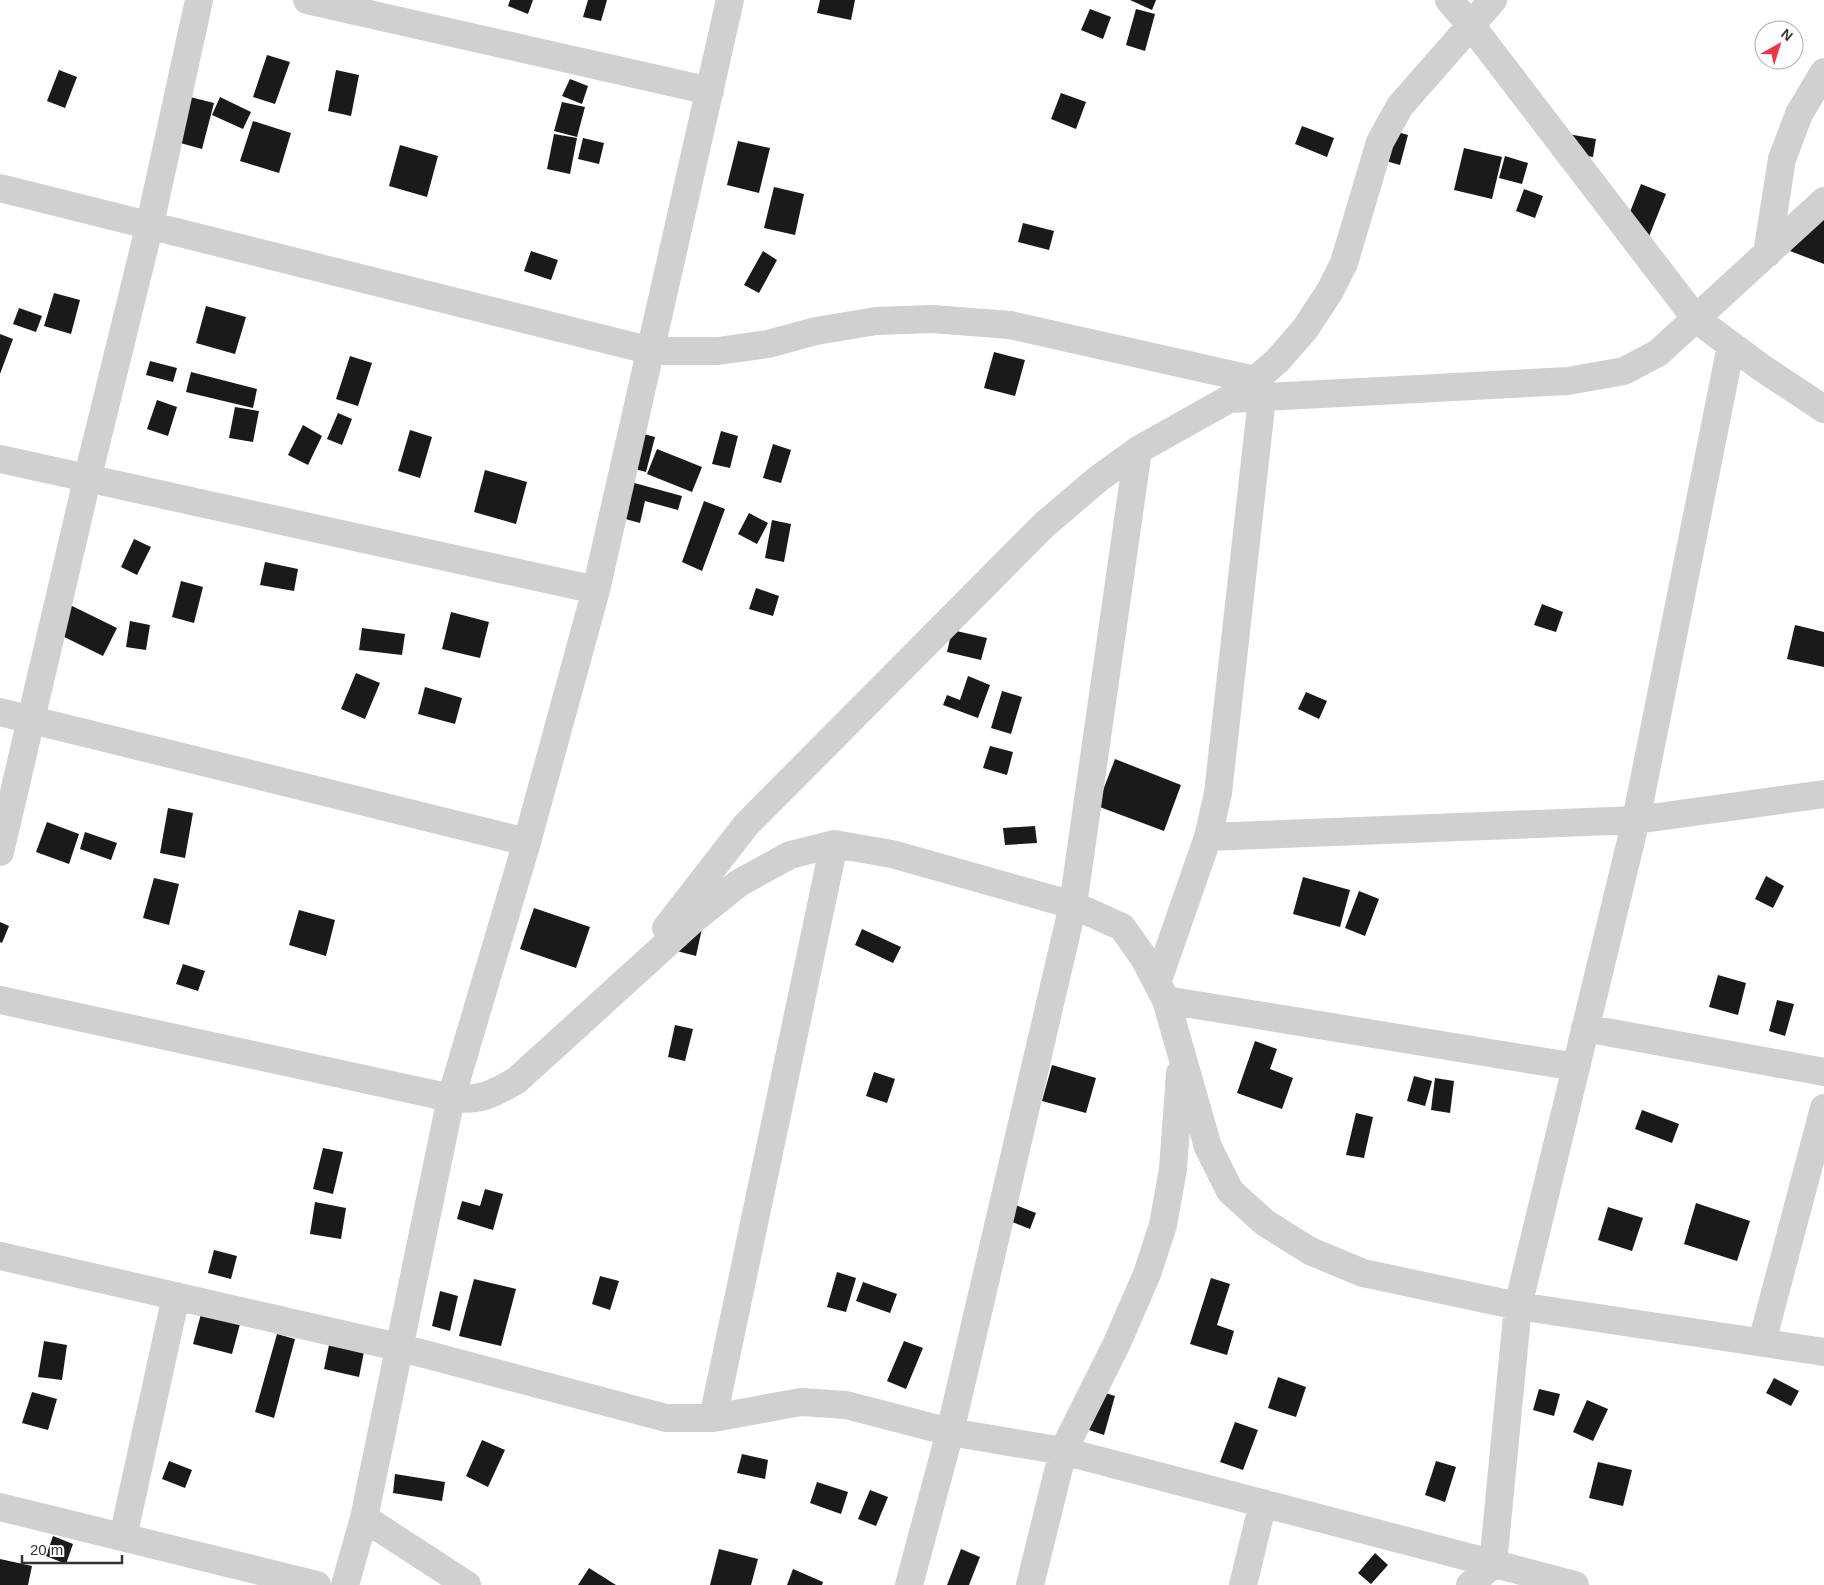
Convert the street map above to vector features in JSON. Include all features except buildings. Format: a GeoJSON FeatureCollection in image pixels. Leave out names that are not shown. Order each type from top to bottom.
{"type":"FeatureCollection","features":[{"type":"Feature","properties":{"kind":"street"},"geometry":{"type":"LineString","coordinates":[[0,852],[87,480],[150,224],[199,0]]}},
{"type":"Feature","properties":{"kind":"street"},"geometry":{"type":"LineString","coordinates":[[307,0],[710,92]]}},
{"type":"Feature","properties":{"kind":"street"},"geometry":{"type":"LineString","coordinates":[[345,1585],[364,1518],[451,1098],[527,842],[596,590],[652,351],[730,0]]}},
{"type":"Feature","properties":{"kind":"street"},"geometry":{"type":"LineString","coordinates":[[1449,0],[1470,24],[1696,319],[1731,346],[1824,409]]}},
{"type":"Feature","properties":{"kind":"street"},"geometry":{"type":"LineString","coordinates":[[1162,991],[1208,837],[1218,793],[1259,389],[1277,361],[1305,329],[1330,291],[1344,263],[1380,142],[1400,106],[1493,0]]}},
{"type":"Feature","properties":{"kind":"street"},"geometry":{"type":"LineString","coordinates":[[1767,254],[1782,159],[1799,114],[1824,72]]}},
{"type":"Feature","properties":{"kind":"street"},"geometry":{"type":"LineString","coordinates":[[0,188],[652,351],[718,351],[768,344],[816,331],[876,321],[932,319],[1010,325],[1259,389],[1568,381],[1624,371],[1658,353],[1824,201]]}},
{"type":"Feature","properties":{"kind":"street"},"geometry":{"type":"LineString","coordinates":[[1470,1585],[1494,1564],[1518,1306],[1636,820],[1731,346]]}},
{"type":"Feature","properties":{"kind":"street"},"geometry":{"type":"LineString","coordinates":[[622,984],[746,825],[1044,525],[1098,479],[1138,450],[1229,399],[1259,389]]}},
{"type":"Feature","properties":{"kind":"street"},"geometry":{"type":"LineString","coordinates":[[909,1585],[950,1432],[1073,905],[1138,450]]}},
{"type":"Feature","properties":{"kind":"street"},"geometry":{"type":"LineString","coordinates":[[0,459],[87,480],[596,590]]}},
{"type":"Feature","properties":{"kind":"street"},"geometry":{"type":"LineString","coordinates":[[0,712],[527,842]]}},
{"type":"Feature","properties":{"kind":"street"},"geometry":{"type":"LineString","coordinates":[[1208,837],[1636,820],[1824,794]]}},
{"type":"Feature","properties":{"kind":"street"},"geometry":{"type":"LineString","coordinates":[[714,1418],[834,844]]}},
{"type":"Feature","properties":{"kind":"street"},"geometry":{"type":"LineString","coordinates":[[0,1000],[451,1098],[472,1100],[496,1093],[518,1080],[694,919],[739,884],[790,855],[834,844],[892,854],[1073,905],[1122,927],[1144,958],[1162,991],[1208,1147],[1230,1191],[1264,1222],[1310,1251],[1363,1273],[1518,1306],[1824,1352]]}},
{"type":"Feature","properties":{"kind":"street"},"geometry":{"type":"LineString","coordinates":[[1162,991],[1576,1067]]}},
{"type":"Feature","properties":{"kind":"street"},"geometry":{"type":"LineString","coordinates":[[1585,1028],[1824,1072]]}},
{"type":"Feature","properties":{"kind":"street"},"geometry":{"type":"LineString","coordinates":[[1030,1585],[1063,1451],[1117,1344],[1147,1274],[1162,1225],[1173,1169],[1181,1053]]}},
{"type":"Feature","properties":{"kind":"street"},"geometry":{"type":"LineString","coordinates":[[1762,1342],[1824,1108]]}},
{"type":"Feature","properties":{"kind":"street"},"geometry":{"type":"LineString","coordinates":[[0,1256],[398,1347],[666,1418],[714,1418],[801,1402],[846,1405],[950,1432],[1063,1451],[1575,1585]]}},
{"type":"Feature","properties":{"kind":"street"},"geometry":{"type":"LineString","coordinates":[[123,1537],[176,1296]]}},
{"type":"Feature","properties":{"kind":"street"},"geometry":{"type":"LineString","coordinates":[[1243,1585],[1263,1504]]}},
{"type":"Feature","properties":{"kind":"street"},"geometry":{"type":"LineString","coordinates":[[0,1507],[317,1585]]}},
{"type":"Feature","properties":{"kind":"street"},"geometry":{"type":"LineString","coordinates":[[364,1518],[466,1585]]}}]}
